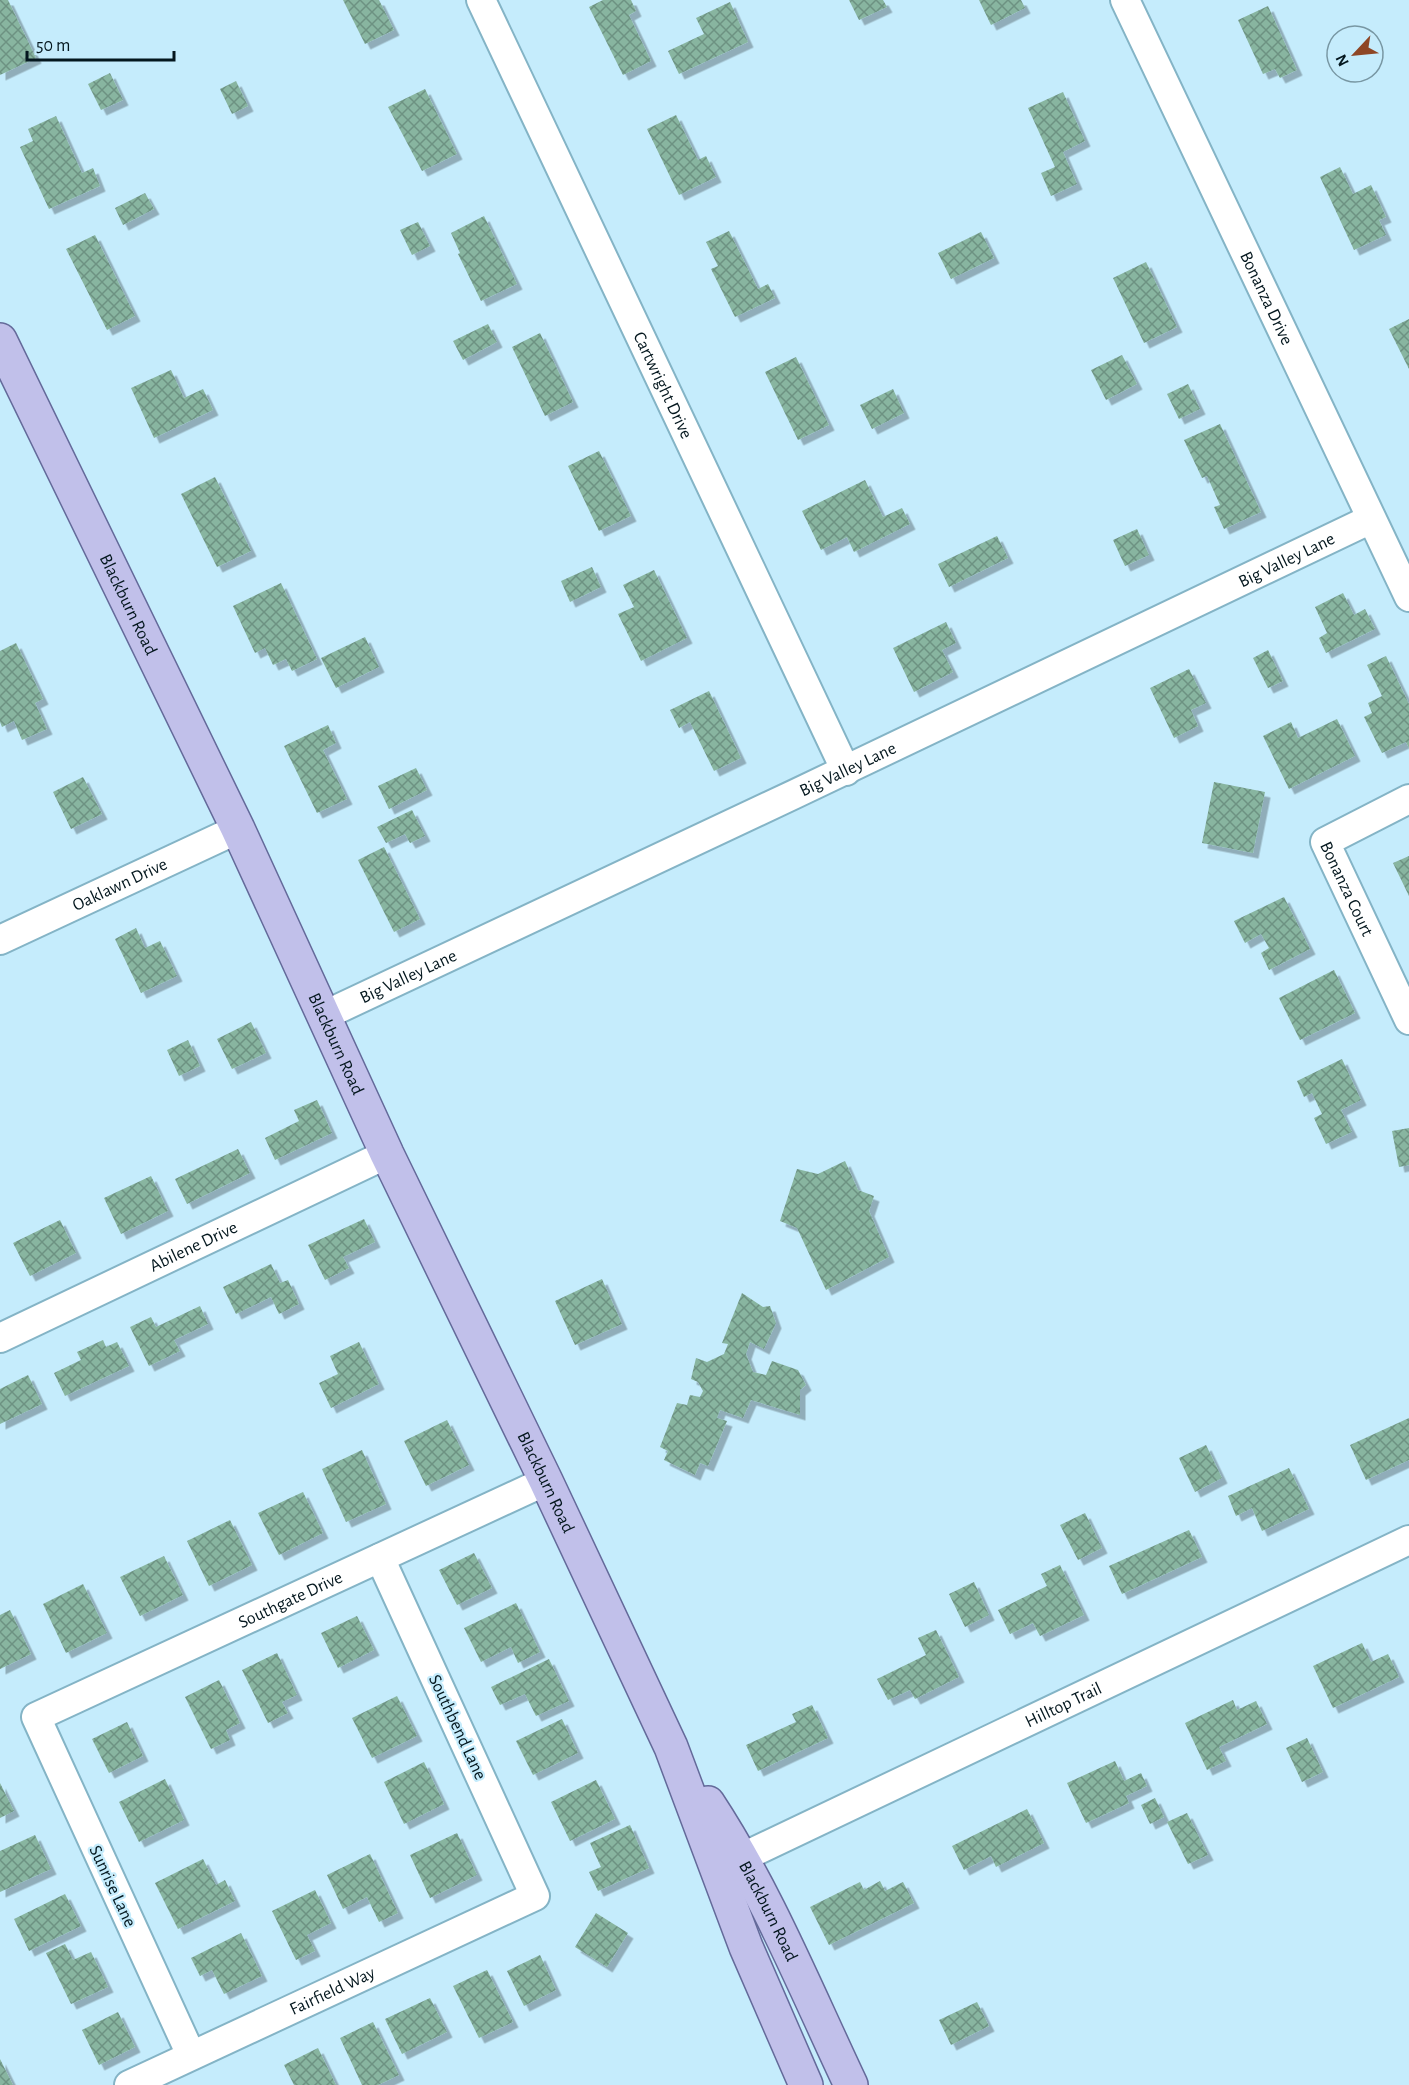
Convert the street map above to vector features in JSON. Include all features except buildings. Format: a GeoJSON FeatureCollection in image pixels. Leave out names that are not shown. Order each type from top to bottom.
{"type":"FeatureCollection","features":[{"type":"Feature","properties":{"kind":"main road","name":"Blackburn Road"},"geometry":{"type":"LineString","coordinates":[[0,340],[238,829],[387,1154],[546,1481],[671,1747],[716,1815],[729,1864],[746,1947],[806,2085]]}},
{"type":"Feature","properties":{"kind":"main road","name":"Blackburn Road"},"geometry":{"type":"LineString","coordinates":[[729,1864],[777,1929],[851,2085]]}},
{"type":"Feature","properties":{"kind":"main road"},"geometry":{"type":"LineString","coordinates":[[784,2034],[820,2019]]}},
{"type":"Feature","properties":{"kind":"street","name":"Cartwright Drive"},"geometry":{"type":"LineString","coordinates":[[481,0],[846,771]]}},
{"type":"Feature","properties":{"kind":"street","name":"Bonanza Drive"},"geometry":{"type":"LineString","coordinates":[[1125,0],[1409,597]]}},
{"type":"Feature","properties":{"kind":"street","name":"Big Valley Lane"},"geometry":{"type":"LineString","coordinates":[[323,1016],[700,837],[846,771],[1371,519]]}},
{"type":"Feature","properties":{"kind":"street","name":"Bonanza Court"},"geometry":{"type":"LineString","coordinates":[[1409,800],[1325,842],[1409,1020]]}},
{"type":"Feature","properties":{"kind":"street","name":"Oaklawn Drive"},"geometry":{"type":"LineString","coordinates":[[0,940],[238,829]]}},
{"type":"Feature","properties":{"kind":"street","name":"Abilene Drive"},"geometry":{"type":"LineString","coordinates":[[0,1338],[387,1154]]}},
{"type":"Feature","properties":{"kind":"street","name":"Southgate Drive"},"geometry":{"type":"LineString","coordinates":[[36,1717],[546,1481]]}},
{"type":"Feature","properties":{"kind":"street","name":"Hilltop Trail"},"geometry":{"type":"LineString","coordinates":[[729,1864],[1409,1540]]}},
{"type":"Feature","properties":{"kind":"street","name":"Southbend Lane"},"geometry":{"type":"LineString","coordinates":[[380,1558],[535,1896]]}},
{"type":"Feature","properties":{"kind":"street","name":"Sunrise Lane"},"geometry":{"type":"LineString","coordinates":[[36,1717],[191,2055]]}},
{"type":"Feature","properties":{"kind":"street","name":"Fairfield Way"},"geometry":{"type":"LineString","coordinates":[[129,2085],[535,1896]]}}]}
